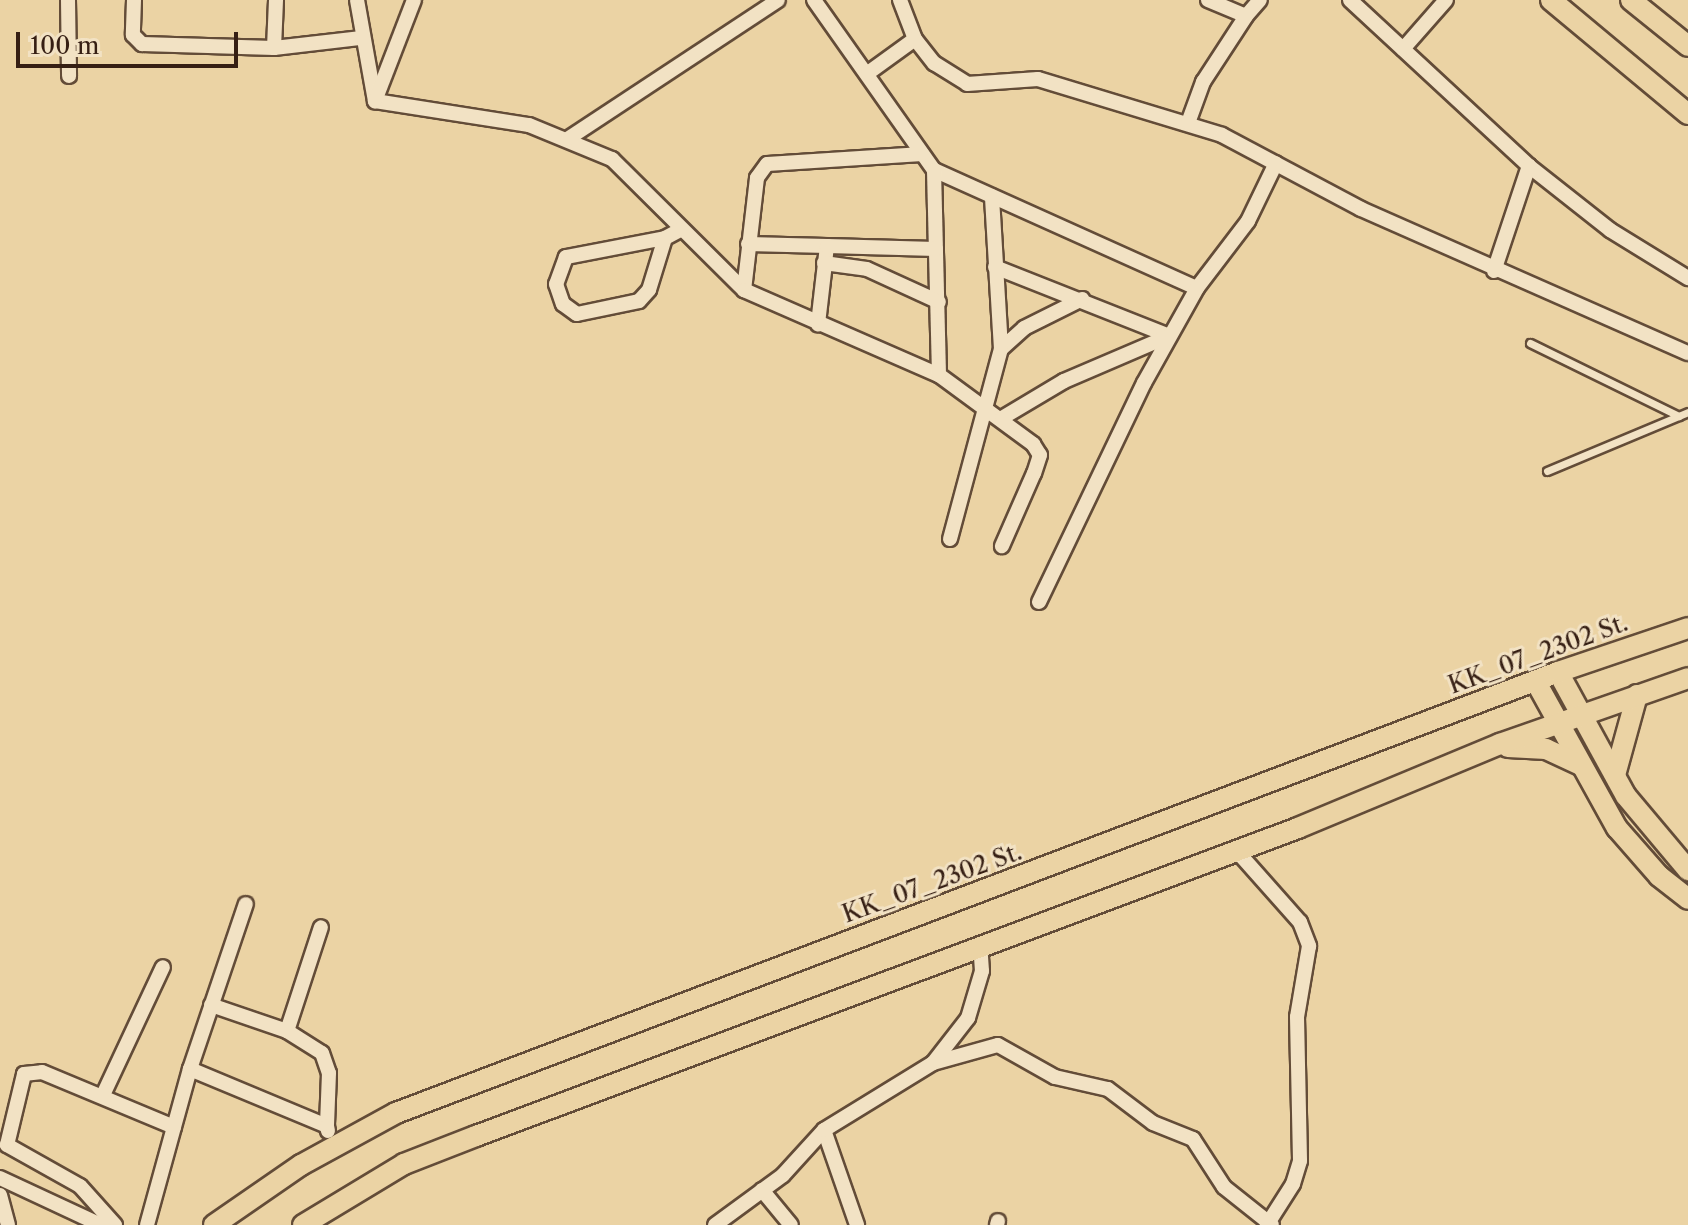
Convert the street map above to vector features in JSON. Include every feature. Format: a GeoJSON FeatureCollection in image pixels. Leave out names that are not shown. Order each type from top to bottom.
{"type":"FeatureCollection","features":[{"type":"Feature","properties":{"kind":"main road"},"geometry":{"type":"LineString","coordinates":[[1551,0],[1688,114]]}},
{"type":"Feature","properties":{"kind":"main road"},"geometry":{"type":"LineString","coordinates":[[1631,0],[1688,46]]}},
{"type":"Feature","properties":{"kind":"main road","name":"KK_07_2302 St."},"geometry":{"type":"LineString","coordinates":[[214,1225],[332,1147],[396,1113],[1277,783],[1558,672],[1688,628]]}},
{"type":"Feature","properties":{"kind":"main road"},"geometry":{"type":"LineString","coordinates":[[1558,672],[1615,775],[1653,834],[1688,870]]}},
{"type":"Feature","properties":{"kind":"main road"},"geometry":{"type":"LineString","coordinates":[[303,1225],[404,1164],[980,944],[1298,828],[1488,748],[1688,678]]}},
{"type":"Feature","properties":{"kind":"main road"},"geometry":{"type":"LineString","coordinates":[[1536,682],[1617,828],[1659,876],[1688,899]]}},
{"type":"Feature","properties":{"kind":"main road"},"geometry":{"type":"LineString","coordinates":[[1615,775],[1637,695]]}},
{"type":"Feature","properties":{"kind":"main road"},"geometry":{"type":"LineString","coordinates":[[1488,748],[1546,749],[1585,769]]}},
{"type":"Feature","properties":{"kind":"street"},"geometry":{"type":"LineString","coordinates":[[68,0],[69,76]]}},
{"type":"Feature","properties":{"kind":"street"},"geometry":{"type":"LineString","coordinates":[[134,0],[133,35],[142,44],[274,48],[361,38]]}},
{"type":"Feature","properties":{"kind":"street"},"geometry":{"type":"LineString","coordinates":[[274,48],[276,0]]}},
{"type":"Feature","properties":{"kind":"street"},"geometry":{"type":"LineString","coordinates":[[357,0],[361,38],[375,101]]}},
{"type":"Feature","properties":{"kind":"street"},"geometry":{"type":"LineString","coordinates":[[375,101],[414,0]]}},
{"type":"Feature","properties":{"kind":"street"},"geometry":{"type":"LineString","coordinates":[[569,138],[778,0]]}},
{"type":"Feature","properties":{"kind":"street"},"geometry":{"type":"LineString","coordinates":[[814,0],[934,170],[1197,288]]}},
{"type":"Feature","properties":{"kind":"street"},"geometry":{"type":"LineString","coordinates":[[900,0],[915,39],[934,63],[967,84],[1038,79],[1188,123],[1494,271],[1688,353]]}},
{"type":"Feature","properties":{"kind":"street"},"geometry":{"type":"LineString","coordinates":[[1208,0],[1246,16]]}},
{"type":"Feature","properties":{"kind":"street"},"geometry":{"type":"LineString","coordinates":[[1188,123],[1203,82],[1260,0]]}},
{"type":"Feature","properties":{"kind":"street"},"geometry":{"type":"LineString","coordinates":[[1350,0],[1529,166],[1610,230],[1688,278]]}},
{"type":"Feature","properties":{"kind":"street"},"geometry":{"type":"LineString","coordinates":[[1403,49],[1446,0]]}},
{"type":"Feature","properties":{"kind":"street"},"geometry":{"type":"LineString","coordinates":[[868,73],[915,39]]}},
{"type":"Feature","properties":{"kind":"street"},"geometry":{"type":"LineString","coordinates":[[375,101],[508,120],[569,138],[612,159],[657,199],[680,230],[744,290],[939,375],[996,413],[1040,455],[1002,546]]}},
{"type":"Feature","properties":{"kind":"street"},"geometry":{"type":"LineString","coordinates":[[744,290],[757,178],[767,164],[922,154]]}},
{"type":"Feature","properties":{"kind":"street"},"geometry":{"type":"LineString","coordinates":[[1039,602],[1169,336],[1197,288],[1248,221],[1276,163]]}},
{"type":"Feature","properties":{"kind":"street"},"geometry":{"type":"LineString","coordinates":[[1494,271],[1529,166]]}},
{"type":"Feature","properties":{"kind":"street"},"geometry":{"type":"LineString","coordinates":[[934,170],[939,375]]}},
{"type":"Feature","properties":{"kind":"street"},"geometry":{"type":"LineString","coordinates":[[950,539],[996,413],[1001,349],[992,196]]}},
{"type":"Feature","properties":{"kind":"street"},"geometry":{"type":"LineString","coordinates":[[665,238],[649,290],[639,301],[577,314],[563,304],[556,284],[566,257],[665,238],[680,230]]}},
{"type":"Feature","properties":{"kind":"street"},"geometry":{"type":"LineString","coordinates":[[748,244],[936,249]]}},
{"type":"Feature","properties":{"kind":"street"},"geometry":{"type":"LineString","coordinates":[[818,324],[827,246]]}},
{"type":"Feature","properties":{"kind":"street"},"geometry":{"type":"LineString","coordinates":[[824,263],[867,269],[939,302]]}},
{"type":"Feature","properties":{"kind":"street"},"geometry":{"type":"LineString","coordinates":[[995,267],[1169,336]]}},
{"type":"Feature","properties":{"kind":"street"},"geometry":{"type":"LineString","coordinates":[[1001,349],[1024,328],[1082,299]]}},
{"type":"Feature","properties":{"kind":"street"},"geometry":{"type":"LineString","coordinates":[[996,413],[1169,336]]}},
{"type":"Feature","properties":{"kind":"street"},"geometry":{"type":"LineString","coordinates":[[715,1225],[762,1190],[824,1130],[933,1063],[998,1045],[1055,1077],[1108,1089],[1153,1123],[1193,1139],[1224,1187],[1269,1223],[1293,1184],[1300,1161],[1297,1017],[1309,946],[1300,922],[1236,850]]}},
{"type":"Feature","properties":{"kind":"street"},"geometry":{"type":"LineString","coordinates":[[147,1225],[190,1069],[246,904]]}},
{"type":"Feature","properties":{"kind":"street"},"geometry":{"type":"LineString","coordinates":[[287,1031],[321,927]]}},
{"type":"Feature","properties":{"kind":"street"},"geometry":{"type":"LineString","coordinates":[[933,1063],[968,1018],[982,971],[980,944]]}},
{"type":"Feature","properties":{"kind":"street"},"geometry":{"type":"LineString","coordinates":[[103,1095],[163,967]]}},
{"type":"Feature","properties":{"kind":"street"},"geometry":{"type":"LineString","coordinates":[[211,1005],[287,1031],[322,1053],[327,1063],[327,1126],[332,1147]]}},
{"type":"Feature","properties":{"kind":"street"},"geometry":{"type":"LineString","coordinates":[[190,1069],[327,1126]]}},
{"type":"Feature","properties":{"kind":"street"},"geometry":{"type":"LineString","coordinates":[[115,1225],[80,1186],[13,1151],[5,1139],[24,1074],[42,1072],[174,1127]]}},
{"type":"Feature","properties":{"kind":"street"},"geometry":{"type":"LineString","coordinates":[[824,1130],[857,1225]]}},
{"type":"Feature","properties":{"kind":"street"},"geometry":{"type":"LineString","coordinates":[[0,1178],[101,1225]]}},
{"type":"Feature","properties":{"kind":"street"},"geometry":{"type":"LineString","coordinates":[[762,1190],[791,1225]]}},
{"type":"Feature","properties":{"kind":"street"},"geometry":{"type":"LineString","coordinates":[[0,1195],[8,1225]]}},
{"type":"Feature","properties":{"kind":"lane"},"geometry":{"type":"LineString","coordinates":[[1530,343],[1679,416]]}},
{"type":"Feature","properties":{"kind":"lane"},"geometry":{"type":"LineString","coordinates":[[1547,471],[1688,412]]}}]}
